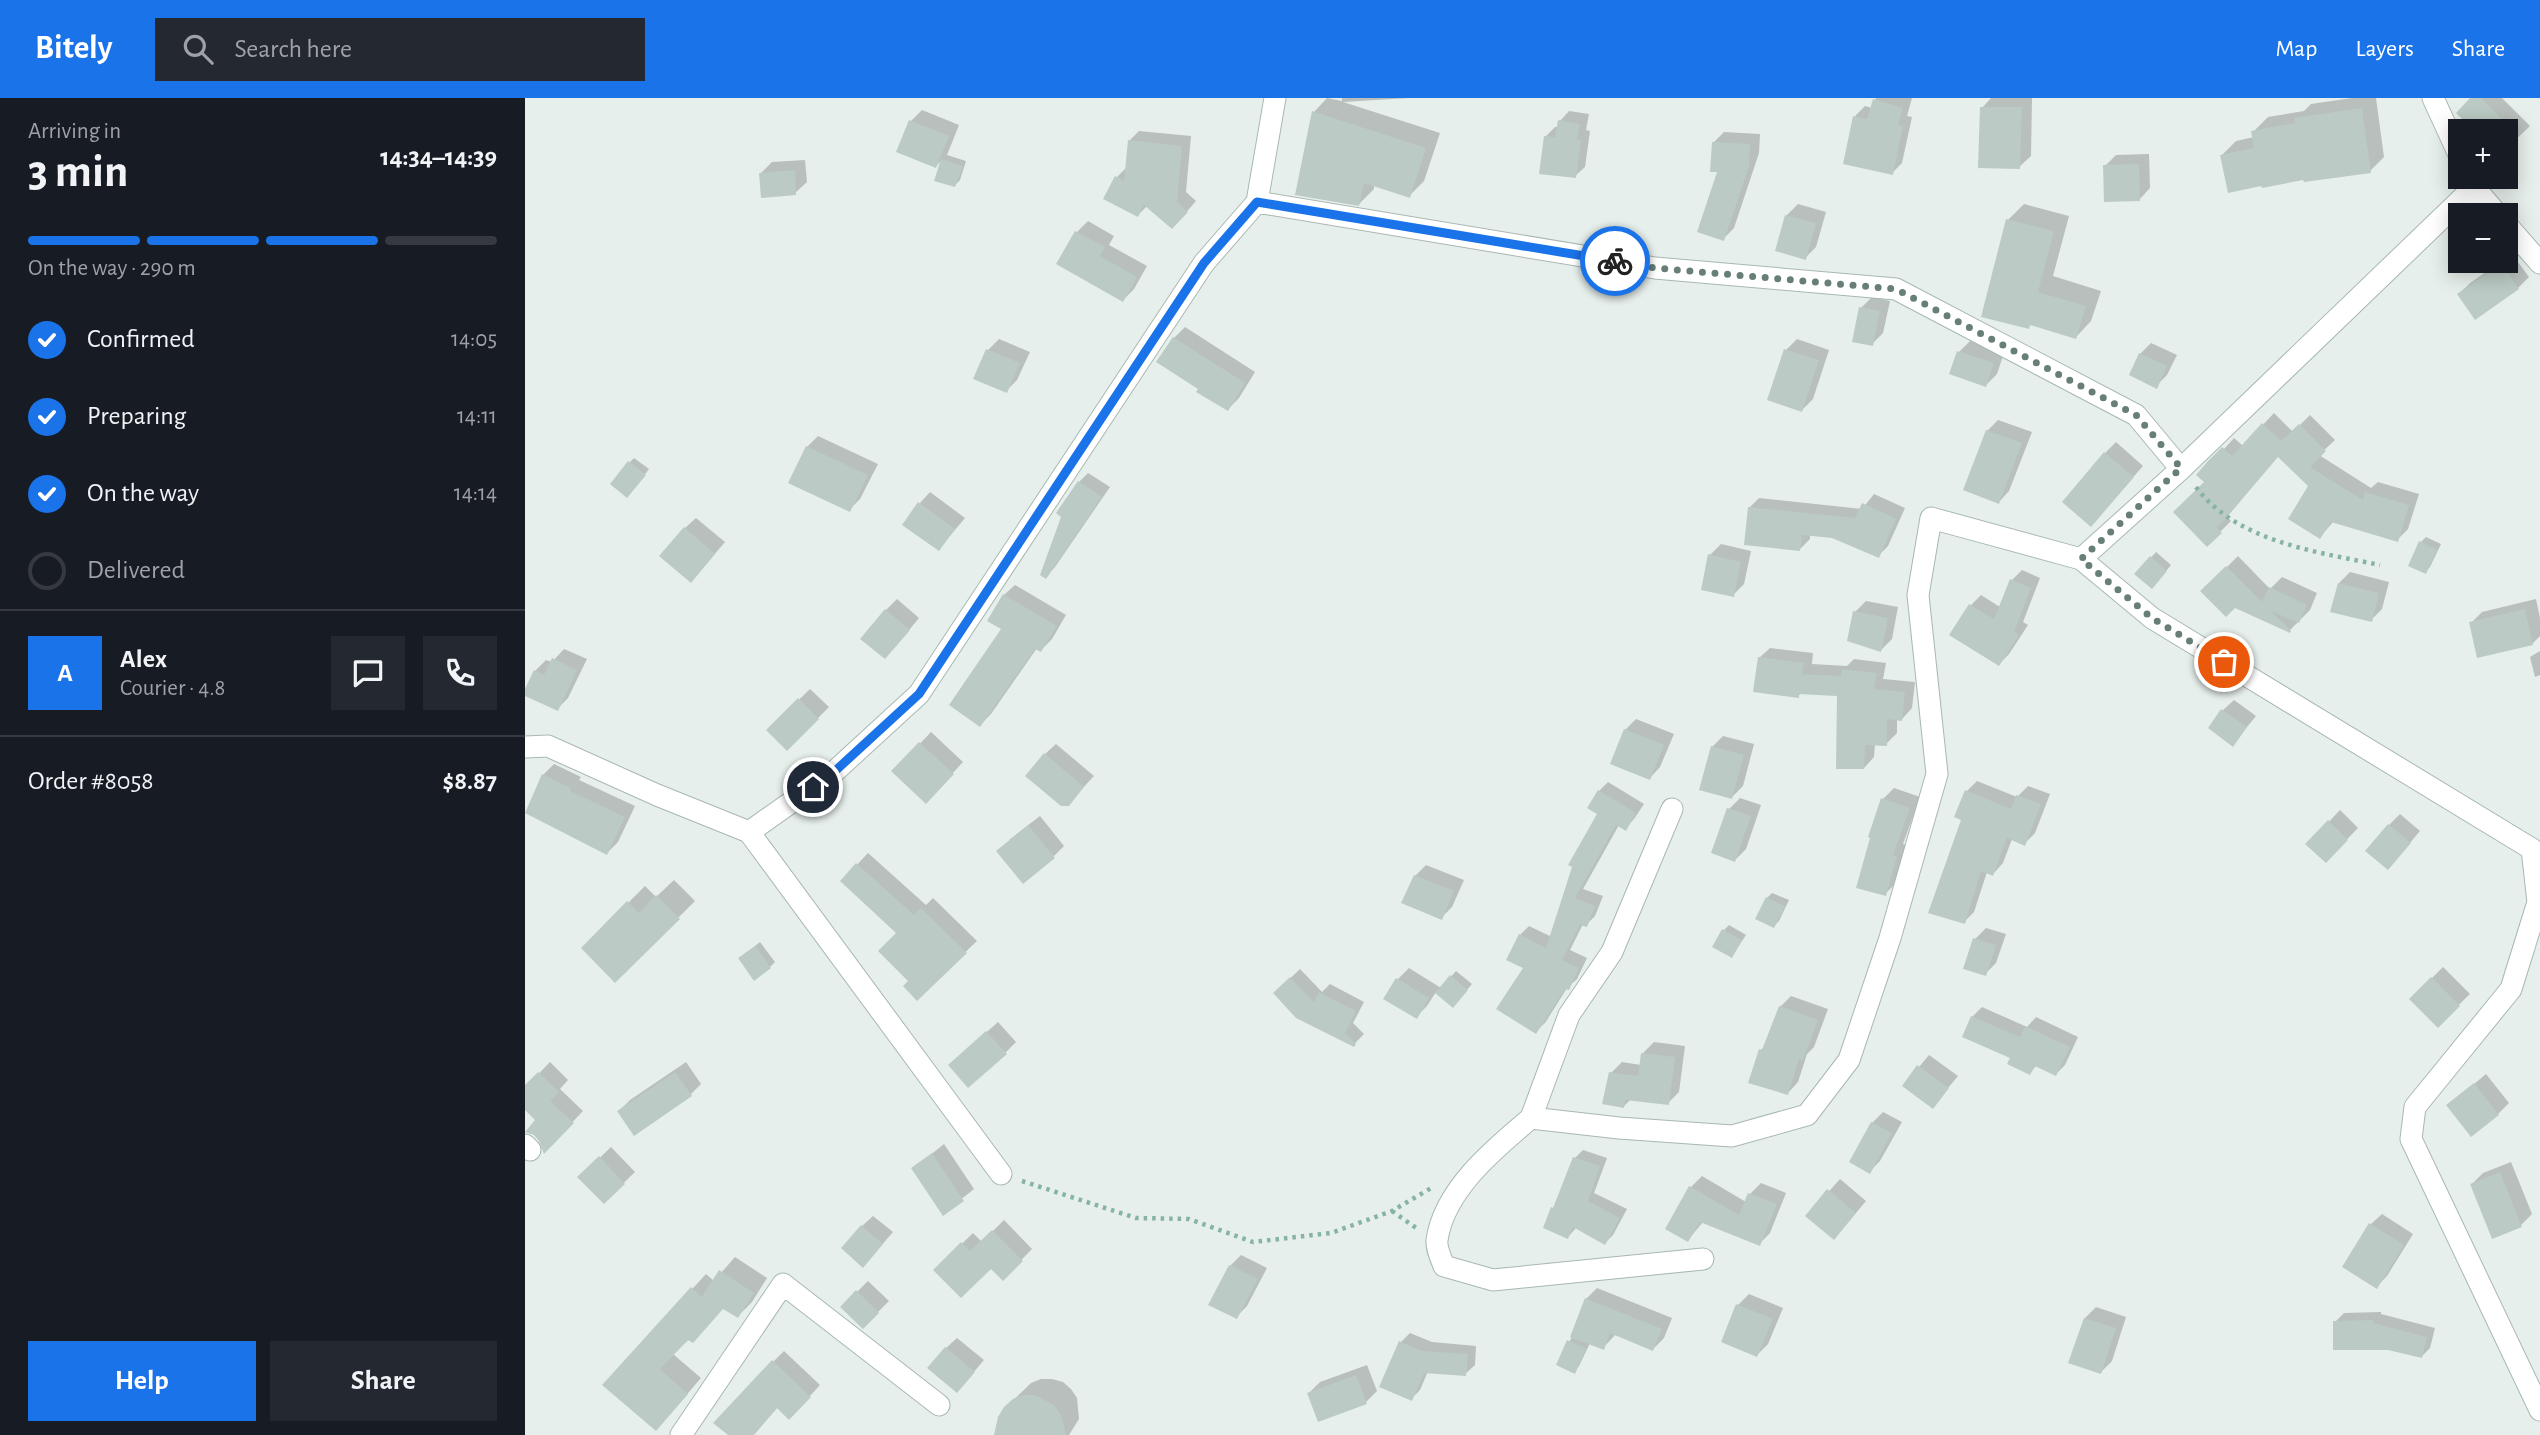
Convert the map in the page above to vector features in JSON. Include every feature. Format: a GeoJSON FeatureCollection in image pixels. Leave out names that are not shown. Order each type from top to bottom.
{"type":"FeatureCollection","features":[{"type":"Feature","properties":{"kind":"street"},"geometry":{"type":"LineString","coordinates":[[749,832],[834,772],[919,694],[1204,263],[1257,202],[1275,98]]}},
{"type":"Feature","properties":{"kind":"street"},"geometry":{"type":"LineString","coordinates":[[2433,98],[2448,131]]}},
{"type":"Feature","properties":{"kind":"street"},"geometry":{"type":"LineString","coordinates":[[2081,559],[2181,468],[2464,189]]}},
{"type":"Feature","properties":{"kind":"street"},"geometry":{"type":"LineString","coordinates":[[2477,189],[2488,203]]}},
{"type":"Feature","properties":{"kind":"street"},"geometry":{"type":"LineString","coordinates":[[1257,202],[1655,268],[1896,289],[2136,415],[2181,468]]}},
{"type":"Feature","properties":{"kind":"street"},"geometry":{"type":"LineString","coordinates":[[2518,238],[2540,263]]}},
{"type":"Feature","properties":{"kind":"street"},"geometry":{"type":"LineString","coordinates":[[1531,1118],[1619,1128],[1733,1136],[1807,1115],[1849,1060],[1890,937],[1937,774],[1917,595],[1931,518],[2081,559],[2152,618],[2532,849],[2538,902],[2511,989],[2415,1107],[2411,1139],[2540,1410]]}},
{"type":"Feature","properties":{"kind":"street"},"geometry":{"type":"LineString","coordinates":[[525,747],[548,746],[657,795],[749,832],[1001,1174]]}},
{"type":"Feature","properties":{"kind":"street"},"geometry":{"type":"LineString","coordinates":[[1672,809],[1612,952],[1569,1015],[1531,1118],[1484,1158],[1446,1210],[1436,1243],[1444,1266],[1493,1280],[1703,1259]]}},
{"type":"Feature","properties":{"kind":"street"},"geometry":{"type":"LineString","coordinates":[[681,1435],[783,1284],[939,1405]]}},
{"type":"Feature","properties":{"kind":"path"},"geometry":{"type":"LineString","coordinates":[[2181,468],[2207,502],[2263,537],[2304,549],[2380,565]]}},
{"type":"Feature","properties":{"kind":"path"},"geometry":{"type":"LineString","coordinates":[[1001,1174],[1136,1218],[1189,1219],[1253,1242],[1331,1233],[1392,1211],[1438,1184]]}},
{"type":"Feature","properties":{"kind":"building"},"geometry":{"type":"Polygon","coordinates":[[[2470,98],[2481,98],[2502,119],[2462,119],[2456,113],[2470,98]]]}},
{"type":"Feature","properties":{"kind":"building"},"geometry":{"type":"Polygon","coordinates":[[[1873,99],[1903,108],[1898,125],[1903,126],[1893,175],[1843,164],[1853,116],[1867,119],[1873,99]]]}},
{"type":"Feature","properties":{"kind":"building"},"geometry":{"type":"Polygon","coordinates":[[[1980,107],[2022,107],[2020,169],[1978,168],[1980,107]]]}},
{"type":"Feature","properties":{"kind":"building"},"geometry":{"type":"Polygon","coordinates":[[[2362,108],[2371,173],[2303,180],[2228,193],[2220,155],[2254,148],[2251,131],[2295,123],[2294,118],[2362,108]]]}},
{"type":"Feature","properties":{"kind":"building"},"geometry":{"type":"Polygon","coordinates":[[[1312,111],[1426,148],[1410,198],[1364,183],[1359,206],[1295,195],[1312,111]]]}},
{"type":"Feature","properties":{"kind":"building"},"geometry":{"type":"Polygon","coordinates":[[[909,120],[949,136],[936,168],[896,152],[909,120]]]}},
{"type":"Feature","properties":{"kind":"building"},"geometry":{"type":"Polygon","coordinates":[[[1558,120],[1580,124],[1577,140],[1581,140],[1576,178],[1539,174],[1544,136],[1555,137],[1558,120]]]}},
{"type":"Feature","properties":{"kind":"building"},"geometry":{"type":"Polygon","coordinates":[[[1128,140],[1182,146],[1177,202],[1188,212],[1172,229],[1144,205],[1138,217],[1103,199],[1115,176],[1124,181],[1128,140]]]}},
{"type":"Feature","properties":{"kind":"building"},"geometry":{"type":"Polygon","coordinates":[[[1712,142],[1750,144],[1749,166],[1724,241],[1697,232],[1717,172],[1710,172],[1712,142]]]}},
{"type":"Feature","properties":{"kind":"building"},"geometry":{"type":"Polygon","coordinates":[[[941,159],[963,166],[955,187],[934,181],[941,159]]]}},
{"type":"Feature","properties":{"kind":"building"},"geometry":{"type":"Polygon","coordinates":[[[2139,164],[2140,201],[2104,202],[2103,165],[2139,164]]]}},
{"type":"Feature","properties":{"kind":"building"},"geometry":{"type":"Polygon","coordinates":[[[795,170],[796,195],[761,198],[759,173],[795,170]]]}},
{"type":"Feature","properties":{"kind":"building"},"geometry":{"type":"Polygon","coordinates":[[[1785,215],[1816,223],[1806,260],[1775,251],[1785,215]]]}},
{"type":"Feature","properties":{"kind":"building"},"geometry":{"type":"Polygon","coordinates":[[[2006,219],[2054,231],[2038,292],[2086,306],[2076,339],[2030,325],[2029,329],[1981,317],[2006,219]]]}},
{"type":"Feature","properties":{"kind":"building"},"geometry":{"type":"Polygon","coordinates":[[[1075,231],[1105,247],[1100,256],[1137,277],[1123,302],[1056,264],[1075,231]]]}},
{"type":"Feature","properties":{"kind":"building"},"geometry":{"type":"Polygon","coordinates":[[[2487,273],[2508,273],[2519,289],[2475,320],[2457,294],[2487,273]]]}},
{"type":"Feature","properties":{"kind":"building"},"geometry":{"type":"Polygon","coordinates":[[[1859,307],[1880,311],[1873,346],[1852,342],[1859,307]]]}},
{"type":"Feature","properties":{"kind":"building"},"geometry":{"type":"Polygon","coordinates":[[[1173,337],[1245,383],[1228,411],[1196,392],[1198,389],[1156,362],[1173,337]]]}},
{"type":"Feature","properties":{"kind":"building"},"geometry":{"type":"Polygon","coordinates":[[[986,349],[1020,363],[1007,393],[973,379],[986,349]]]}},
{"type":"Feature","properties":{"kind":"building"},"geometry":{"type":"Polygon","coordinates":[[[1784,349],[1819,360],[1802,412],[1767,400],[1784,349]]]}},
{"type":"Feature","properties":{"kind":"building"},"geometry":{"type":"Polygon","coordinates":[[[1957,351],[1994,363],[1986,387],[1949,374],[1957,351]]]}},
{"type":"Feature","properties":{"kind":"building"},"geometry":{"type":"Polygon","coordinates":[[[2139,353],[2167,366],[2157,389],[2129,375],[2139,353]]]}},
{"type":"Feature","properties":{"kind":"building"},"geometry":{"type":"Polygon","coordinates":[[[2262,423],[2281,441],[2299,424],[2326,451],[2310,467],[2363,500],[2365,492],[2409,505],[2398,542],[2331,522],[2320,539],[2288,519],[2308,486],[2278,457],[2217,528],[2222,533],[2207,547],[2173,512],[2204,482],[2196,475],[2222,447],[2232,456],[2262,423]]]}},
{"type":"Feature","properties":{"kind":"building"},"geometry":{"type":"Polygon","coordinates":[[[1986,430],[2022,443],[1999,504],[1963,490],[1986,430]]]}},
{"type":"Feature","properties":{"kind":"building"},"geometry":{"type":"Polygon","coordinates":[[[806,446],[868,475],[850,512],[788,483],[806,446]]]}},
{"type":"Feature","properties":{"kind":"building"},"geometry":{"type":"Polygon","coordinates":[[[2104,452],[2134,477],[2091,527],[2062,502],[2104,452]]]}},
{"type":"Feature","properties":{"kind":"building"},"geometry":{"type":"Polygon","coordinates":[[[628,461],[646,475],[627,498],[610,484],[628,461]]]}},
{"type":"Feature","properties":{"kind":"building"},"geometry":{"type":"Polygon","coordinates":[[[1078,481],[1102,497],[1046,579],[1040,575],[1061,517],[1056,513],[1078,481]]]}},
{"type":"Feature","properties":{"kind":"building"},"geometry":{"type":"Polygon","coordinates":[[[918,502],[955,529],[939,551],[902,525],[918,502]]]}},
{"type":"Feature","properties":{"kind":"building"},"geometry":{"type":"Polygon","coordinates":[[[1862,503],[1896,519],[1879,558],[1832,538],[1802,535],[1800,551],[1744,545],[1748,507],[1855,518],[1862,503]]]}},
{"type":"Feature","properties":{"kind":"building"},"geometry":{"type":"Polygon","coordinates":[[[684,527],[715,554],[691,583],[659,556],[684,527]]]}},
{"type":"Feature","properties":{"kind":"building"},"geometry":{"type":"Polygon","coordinates":[[[2419,541],[2437,550],[2426,574],[2408,566],[2419,541]]]}},
{"type":"Feature","properties":{"kind":"building"},"geometry":{"type":"Polygon","coordinates":[[[1708,554],[1741,562],[1734,597],[1701,590],[1708,554]]]}},
{"type":"Feature","properties":{"kind":"building"},"geometry":{"type":"Polygon","coordinates":[[[2150,556],[2167,571],[2152,589],[2134,574],[2150,556]]]}},
{"type":"Feature","properties":{"kind":"building"},"geometry":{"type":"Polygon","coordinates":[[[2226,566],[2262,602],[2269,587],[2307,605],[2299,623],[2271,611],[2290,633],[2235,608],[2226,617],[2200,591],[2226,566]]]}},
{"type":"Feature","properties":{"kind":"building"},"geometry":{"type":"Polygon","coordinates":[[[2010,579],[2031,588],[2014,632],[2019,635],[1999,666],[1949,635],[1969,604],[1994,619],[2010,579]]]}},
{"type":"Feature","properties":{"kind":"building"},"geometry":{"type":"Polygon","coordinates":[[[2338,583],[2379,593],[2372,622],[2330,612],[2338,583]]]}},
{"type":"Feature","properties":{"kind":"building"},"geometry":{"type":"Polygon","coordinates":[[[1003,594],[1057,626],[1041,652],[1035,649],[980,727],[949,705],[1001,629],[987,621],[1003,594]]]}},
{"type":"Feature","properties":{"kind":"building"},"geometry":{"type":"Polygon","coordinates":[[[885,609],[910,630],[885,659],[860,639],[885,609]]]}},
{"type":"Feature","properties":{"kind":"building"},"geometry":{"type":"Polygon","coordinates":[[[2525,609],[2533,645],[2477,658],[2469,622],[2525,609]]]}},
{"type":"Feature","properties":{"kind":"building"},"geometry":{"type":"Polygon","coordinates":[[[1853,611],[1888,618],[1881,652],[1847,641],[1853,611]]]}},
{"type":"Feature","properties":{"kind":"building"},"geometry":{"type":"Polygon","coordinates":[[[1758,657],[1804,663],[1802,674],[1841,676],[1842,669],[1877,673],[1874,689],[1905,692],[1902,721],[1887,719],[1887,746],[1865,745],[1864,769],[1836,769],[1837,696],[1799,694],[1799,698],[1753,692],[1758,657]]]}},
{"type":"Feature","properties":{"kind":"building"},"geometry":{"type":"Polygon","coordinates":[[[552,658],[577,670],[558,711],[525,696],[525,689],[534,670],[544,675],[552,658]]]}},
{"type":"Feature","properties":{"kind":"building"},"geometry":{"type":"Polygon","coordinates":[[[798,698],[819,719],[787,751],[766,730],[798,698]]]}},
{"type":"Feature","properties":{"kind":"building"},"geometry":{"type":"Polygon","coordinates":[[[2221,709],[2247,727],[2233,747],[2208,728],[2221,709]]]}},
{"type":"Feature","properties":{"kind":"building"},"geometry":{"type":"Polygon","coordinates":[[[1624,729],[1664,745],[1650,780],[1610,764],[1624,729]]]}},
{"type":"Feature","properties":{"kind":"building"},"geometry":{"type":"Polygon","coordinates":[[[919,742],[954,774],[926,804],[891,771],[919,742]]]}},
{"type":"Feature","properties":{"kind":"building"},"geometry":{"type":"Polygon","coordinates":[[[1711,746],[1744,755],[1732,799],[1699,790],[1711,746]]]}},
{"type":"Feature","properties":{"kind":"building"},"geometry":{"type":"Polygon","coordinates":[[[1044,753],[1084,787],[1069,806],[1061,806],[1025,776],[1044,753]]]}},
{"type":"Feature","properties":{"kind":"building"},"geometry":{"type":"Polygon","coordinates":[[[542,774],[571,788],[570,791],[625,817],[607,855],[525,813],[542,774]]]}},
{"type":"Feature","properties":{"kind":"building"},"geometry":{"type":"Polygon","coordinates":[[[1598,790],[1636,813],[1626,831],[1616,825],[1575,898],[1595,906],[1587,927],[1580,925],[1562,960],[1579,968],[1569,990],[1565,989],[1536,1034],[1496,1009],[1523,968],[1506,960],[1519,934],[1546,948],[1572,867],[1568,865],[1597,814],[1587,808],[1598,790]]]}},
{"type":"Feature","properties":{"kind":"building"},"geometry":{"type":"Polygon","coordinates":[[[1965,790],[2011,809],[2016,795],[2041,804],[2025,846],[2007,838],[1993,876],[1981,871],[1965,924],[1928,913],[1961,820],[1954,817],[1965,790]]]}},
{"type":"Feature","properties":{"kind":"building"},"geometry":{"type":"Polygon","coordinates":[[[1881,798],[1910,808],[1893,855],[1897,856],[1886,896],[1856,888],[1881,798]]]}},
{"type":"Feature","properties":{"kind":"building"},"geometry":{"type":"Polygon","coordinates":[[[1727,808],[1751,816],[1735,862],[1711,853],[1727,808]]]}},
{"type":"Feature","properties":{"kind":"building"},"geometry":{"type":"Polygon","coordinates":[[[2328,820],[2348,840],[2326,863],[2305,844],[2328,820]]]}},
{"type":"Feature","properties":{"kind":"building"},"geometry":{"type":"Polygon","coordinates":[[[2388,824],[2411,843],[2388,870],[2365,851],[2388,824]]]}},
{"type":"Feature","properties":{"kind":"building"},"geometry":{"type":"Polygon","coordinates":[[[1028,825],[1055,858],[1023,884],[996,851],[1028,825]]]}},
{"type":"Feature","properties":{"kind":"building"},"geometry":{"type":"Polygon","coordinates":[[[856,863],[914,915],[921,908],[967,953],[917,1001],[903,986],[908,981],[878,951],[896,933],[840,881],[856,863]]]}},
{"type":"Feature","properties":{"kind":"building"},"geometry":{"type":"Polygon","coordinates":[[[1414,875],[1454,891],[1442,920],[1401,903],[1414,875]]]}},
{"type":"Feature","properties":{"kind":"building"},"geometry":{"type":"Polygon","coordinates":[[[656,895],[680,919],[615,983],[581,948],[627,901],[639,913],[656,895]]]}},
{"type":"Feature","properties":{"kind":"building"},"geometry":{"type":"Polygon","coordinates":[[[1766,897],[1785,906],[1774,928],[1755,919],[1766,897]]]}},
{"type":"Feature","properties":{"kind":"building"},"geometry":{"type":"Polygon","coordinates":[[[1722,929],[1742,940],[1732,958],[1712,947],[1722,929]]]}},
{"type":"Feature","properties":{"kind":"building"},"geometry":{"type":"Polygon","coordinates":[[[1973,938],[1996,945],[1986,976],[1963,969],[1973,938]]]}},
{"type":"Feature","properties":{"kind":"building"},"geometry":{"type":"Polygon","coordinates":[[[755,946],[771,968],[754,981],[738,958],[755,946]]]}},
{"type":"Feature","properties":{"kind":"building"},"geometry":{"type":"Polygon","coordinates":[[[1450,975],[1468,990],[1453,1008],[1435,993],[1450,975]]]}},
{"type":"Feature","properties":{"kind":"building"},"geometry":{"type":"Polygon","coordinates":[[[1290,977],[1314,1002],[1319,992],[1356,1011],[1345,1033],[1356,1044],[1354,1047],[1296,1018],[1273,993],[1290,977]]]}},
{"type":"Feature","properties":{"kind":"building"},"geometry":{"type":"Polygon","coordinates":[[[2431,977],[2460,1006],[2438,1028],[2409,999],[2431,977]]]}},
{"type":"Feature","properties":{"kind":"building"},"geometry":{"type":"Polygon","coordinates":[[[1396,978],[1429,998],[1417,1019],[1383,999],[1396,978]]]}},
{"type":"Feature","properties":{"kind":"building"},"geometry":{"type":"Polygon","coordinates":[[[1779,1006],[1818,1020],[1803,1060],[1799,1059],[1788,1095],[1748,1083],[1759,1049],[1762,1050],[1779,1006]]]}},
{"type":"Feature","properties":{"kind":"building"},"geometry":{"type":"Polygon","coordinates":[[[1971,1016],[2020,1037],[2025,1026],[2070,1047],[2056,1076],[2035,1066],[2030,1075],[2007,1064],[2010,1058],[1962,1037],[1971,1016]]]}},
{"type":"Feature","properties":{"kind":"building"},"geometry":{"type":"Polygon","coordinates":[[[986,1031],[1007,1054],[968,1088],[948,1065],[986,1031]]]}},
{"type":"Feature","properties":{"kind":"building"},"geometry":{"type":"Polygon","coordinates":[[[1641,1053],[1675,1057],[1669,1105],[1625,1100],[1624,1108],[1602,1104],[1609,1072],[1638,1076],[1641,1053]]]}},
{"type":"Feature","properties":{"kind":"building"},"geometry":{"type":"Polygon","coordinates":[[[1917,1065],[1949,1088],[1933,1109],[1902,1086],[1917,1065]]]}},
{"type":"Feature","properties":{"kind":"building"},"geometry":{"type":"Polygon","coordinates":[[[538,1072],[559,1092],[550,1101],[574,1123],[544,1154],[534,1135],[525,1132],[535,1120],[525,1110],[525,1085],[538,1072]]]}},
{"type":"Feature","properties":{"kind":"building"},"geometry":{"type":"Polygon","coordinates":[[[675,1072],[692,1096],[634,1136],[617,1111],[675,1072]]]}},
{"type":"Feature","properties":{"kind":"building"},"geometry":{"type":"Polygon","coordinates":[[[2474,1083],[2499,1115],[2471,1137],[2446,1105],[2474,1083]]]}},
{"type":"Feature","properties":{"kind":"building"},"geometry":{"type":"Polygon","coordinates":[[[1871,1122],[1892,1133],[1870,1174],[1849,1162],[1871,1122]]]}},
{"type":"Feature","properties":{"kind":"building"},"geometry":{"type":"Polygon","coordinates":[[[932,1153],[964,1201],[943,1216],[911,1168],[932,1153]]]}},
{"type":"Feature","properties":{"kind":"building"},"geometry":{"type":"Polygon","coordinates":[[[599,1156],[625,1184],[604,1204],[577,1177],[599,1156]]]}},
{"type":"Feature","properties":{"kind":"building"},"geometry":{"type":"Polygon","coordinates":[[[1573,1157],[1600,1166],[1588,1201],[1620,1218],[1605,1245],[1573,1227],[1568,1239],[1543,1228],[1573,1157]]]}},
{"type":"Feature","properties":{"kind":"building"},"geometry":{"type":"Polygon","coordinates":[[[2500,1172],[2522,1227],[2492,1239],[2470,1184],[2500,1172]]]}},
{"type":"Feature","properties":{"kind":"building"},"geometry":{"type":"Polygon","coordinates":[[[1689,1186],[1739,1215],[1748,1193],[1777,1204],[1760,1246],[1700,1222],[1688,1242],[1665,1229],[1689,1186]]]}},
{"type":"Feature","properties":{"kind":"building"},"geometry":{"type":"Polygon","coordinates":[[[1827,1189],[1856,1213],[1834,1240],[1805,1216],[1827,1189]]]}},
{"type":"Feature","properties":{"kind":"building"},"geometry":{"type":"Polygon","coordinates":[[[2369,1223],[2404,1245],[2377,1289],[2342,1267],[2369,1223]]]}},
{"type":"Feature","properties":{"kind":"building"},"geometry":{"type":"Polygon","coordinates":[[[861,1225],[883,1244],[863,1268],[841,1248],[861,1225]]]}},
{"type":"Feature","properties":{"kind":"building"},"geometry":{"type":"Polygon","coordinates":[[[992,1230],[1023,1261],[1003,1281],[991,1269],[961,1298],[933,1270],[961,1242],[970,1251],[992,1230]]]}},
{"type":"Feature","properties":{"kind":"building"},"geometry":{"type":"Polygon","coordinates":[[[1229,1265],[1258,1279],[1237,1319],[1208,1305],[1229,1265]]]}},
{"type":"Feature","properties":{"kind":"building"},"geometry":{"type":"Polygon","coordinates":[[[719,1270],[754,1293],[738,1318],[723,1309],[693,1343],[688,1340],[660,1369],[688,1394],[656,1431],[602,1385],[691,1287],[702,1297],[719,1270]]]}},
{"type":"Feature","properties":{"kind":"building"},"geometry":{"type":"Polygon","coordinates":[[[856,1290],[879,1313],[863,1329],[840,1307],[856,1290]]]}},
{"type":"Feature","properties":{"kind":"building"},"geometry":{"type":"Polygon","coordinates":[[[1585,1298],[1662,1329],[1653,1351],[1610,1333],[1604,1350],[1570,1337],[1585,1298]]]}},
{"type":"Feature","properties":{"kind":"building"},"geometry":{"type":"Polygon","coordinates":[[[1736,1304],[1773,1319],[1757,1357],[1721,1342],[1736,1304]]]}},
{"type":"Feature","properties":{"kind":"building"},"geometry":{"type":"Polygon","coordinates":[[[2084,1318],[2116,1328],[2101,1374],[2068,1363],[2084,1318]]]}},
{"type":"Feature","properties":{"kind":"building"},"geometry":{"type":"Polygon","coordinates":[[[2373,1320],[2373,1323],[2427,1337],[2422,1358],[2388,1350],[2333,1350],[2333,1321],[2373,1320]]]}},
{"type":"Feature","properties":{"kind":"building"},"geometry":{"type":"Polygon","coordinates":[[[1567,1340],[1586,1348],[1575,1374],[1556,1365],[1567,1340]]]}},
{"type":"Feature","properties":{"kind":"building"},"geometry":{"type":"Polygon","coordinates":[[[1399,1341],[1422,1351],[1468,1354],[1466,1376],[1424,1373],[1412,1401],[1379,1387],[1399,1341]]]}},
{"type":"Feature","properties":{"kind":"building"},"geometry":{"type":"Polygon","coordinates":[[[945,1347],[975,1372],[957,1393],[927,1368],[945,1347]]]}},
{"type":"Feature","properties":{"kind":"building"},"geometry":{"type":"Polygon","coordinates":[[[772,1360],[811,1397],[789,1420],[777,1408],[754,1435],[728,1435],[713,1423],[772,1360]]]}},
{"type":"Feature","properties":{"kind":"building"},"geometry":{"type":"Polygon","coordinates":[[[1356,1375],[1367,1404],[1318,1422],[1307,1393],[1356,1375]]]}},
{"type":"Feature","properties":{"kind":"building"},"geometry":{"type":"Polygon","coordinates":[[[1023,1395],[1035,1395],[1054,1405],[1061,1415],[1066,1435],[994,1435],[998,1417],[1004,1407],[1023,1395]]]}},
{"type":"Feature","properties":{"kind":"way so far"},"geometry":{"type":"LineString","coordinates":[[1615,261],[1655,268],[1896,289],[2136,415],[2181,468],[2081,559],[2152,618],[2224,662]]}},
{"type":"Feature","properties":{"kind":"route"},"geometry":{"type":"LineString","coordinates":[[813,787],[834,772],[919,694],[1204,263],[1257,202],[1615,261]]}}]}
